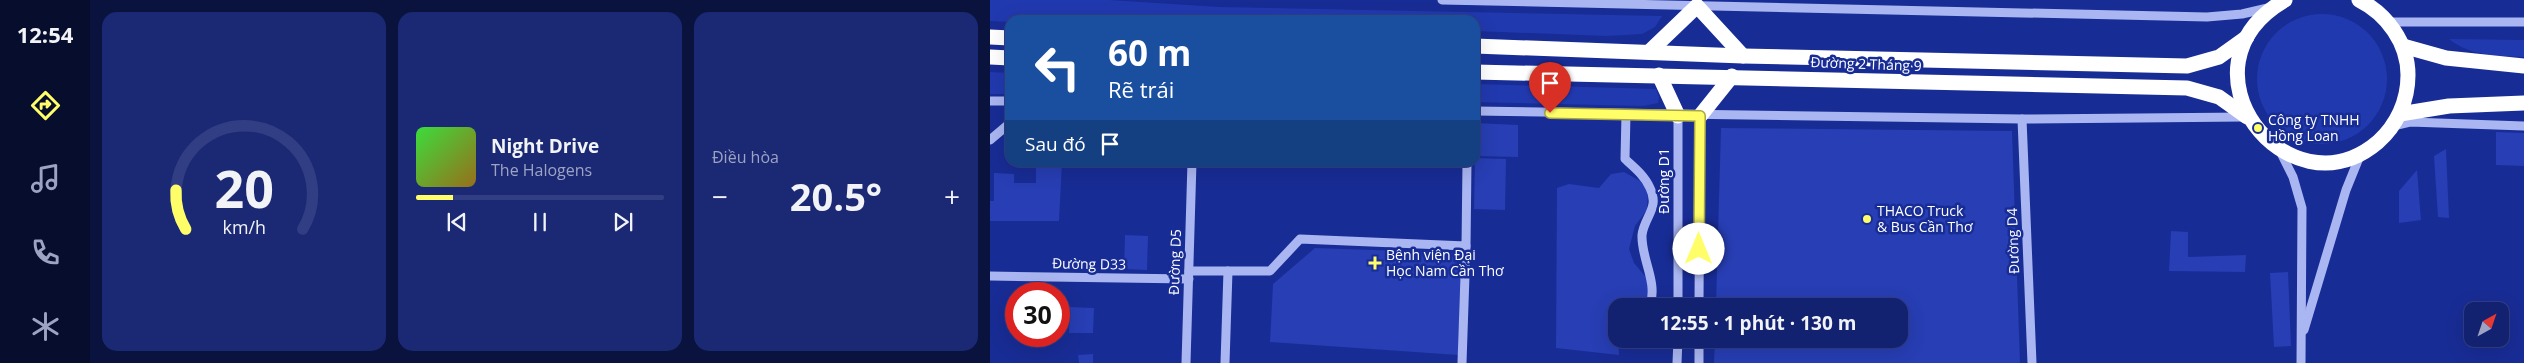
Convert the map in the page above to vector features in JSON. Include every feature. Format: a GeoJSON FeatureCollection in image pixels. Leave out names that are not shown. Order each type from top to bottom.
{"type":"FeatureCollection","features":[{"type":"Feature","properties":{"kind":"highway"},"geometry":{"type":"LineString","coordinates":[[2280,3],[2254,26],[2247,38],[2240,57],[2239,92],[2247,117],[2267,141],[2279,149],[2305,160],[2319,162],[2347,158],[2361,153],[2384,137],[2396,120],[2408,87],[2408,74],[2402,46],[2388,22],[2378,12],[2359,0]]}},
{"type":"Feature","properties":{"kind":"highway"},"geometry":{"type":"LineString","coordinates":[[1649,52],[1697,3],[1743,56]]}},
{"type":"Feature","properties":{"kind":"highway"},"geometry":{"type":"LineString","coordinates":[[990,37],[1005,38]]}},
{"type":"Feature","properties":{"kind":"highway","name":"Đường 2 Tháng 9"},"geometry":{"type":"LineString","coordinates":[[1480,46],[1743,56],[2188,66],[2219,57],[2247,38]]}},
{"type":"Feature","properties":{"kind":"highway"},"geometry":{"type":"LineString","coordinates":[[2402,46],[2446,58],[2524,66]]}},
{"type":"Feature","properties":{"kind":"highway"},"geometry":{"type":"LineString","coordinates":[[990,57],[1005,58]]}},
{"type":"Feature","properties":{"kind":"highway","name":"Đường 2 Tháng 9"},"geometry":{"type":"LineString","coordinates":[[1480,72],[1732,76],[2187,88],[2219,97],[2247,117]]}},
{"type":"Feature","properties":{"kind":"highway"},"geometry":{"type":"LineString","coordinates":[[1659,75],[1678,116]]}},
{"type":"Feature","properties":{"kind":"highway"},"geometry":{"type":"LineString","coordinates":[[1700,116],[1732,76]]}},
{"type":"Feature","properties":{"kind":"highway"},"geometry":{"type":"LineString","coordinates":[[2396,120],[2449,106],[2524,103]]}},
{"type":"Feature","properties":{"kind":"street"},"geometry":{"type":"LineString","coordinates":[[1442,0],[1697,3],[2207,17],[2242,14],[2280,3]]}},
{"type":"Feature","properties":{"kind":"street"},"geometry":{"type":"LineString","coordinates":[[2388,22],[2524,22]]}},
{"type":"Feature","properties":{"kind":"street"},"geometry":{"type":"LineString","coordinates":[[990,102],[1005,101]]}},
{"type":"Feature","properties":{"kind":"street"},"geometry":{"type":"LineString","coordinates":[[1480,111],[1678,116],[2022,119],[2247,117]]}},
{"type":"Feature","properties":{"kind":"street"},"geometry":{"type":"LineString","coordinates":[[1626,114],[1625,159],[1650,187],[1654,199],[1651,215],[1644,226],[1642,235],[1653,285],[1651,298]]}},
{"type":"Feature","properties":{"kind":"street","name":"Đường D1"},"geometry":{"type":"LineString","coordinates":[[1678,116],[1678,298]]}},
{"type":"Feature","properties":{"kind":"street"},"geometry":{"type":"LineString","coordinates":[[1699,298],[1700,116]]}},
{"type":"Feature","properties":{"kind":"street","name":"Đường D4"},"geometry":{"type":"LineString","coordinates":[[2022,119],[2032,363]]}},
{"type":"Feature","properties":{"kind":"street"},"geometry":{"type":"LineString","coordinates":[[2396,120],[2524,126]]}},
{"type":"Feature","properties":{"kind":"street"},"geometry":{"type":"LineString","coordinates":[[990,140],[1005,127]]}},
{"type":"Feature","properties":{"kind":"street"},"geometry":{"type":"LineString","coordinates":[[2279,149],[2293,177],[2302,208],[2301,363]]}},
{"type":"Feature","properties":{"kind":"street"},"geometry":{"type":"LineString","coordinates":[[2301,340],[2346,190],[2361,153]]}},
{"type":"Feature","properties":{"kind":"street","name":"Đường D5"},"geometry":{"type":"LineString","coordinates":[[1186,363],[1192,167]]}},
{"type":"Feature","properties":{"kind":"street"},"geometry":{"type":"LineString","coordinates":[[1462,363],[1467,167]]}},
{"type":"Feature","properties":{"kind":"street","name":"Đường D33"},"geometry":{"type":"LineString","coordinates":[[990,276],[1189,275],[1228,271],[1270,271],[1300,239],[1466,246]]}},
{"type":"Feature","properties":{"kind":"street"},"geometry":{"type":"LineString","coordinates":[[1225,363],[1228,271]]}},
{"type":"Feature","properties":{"kind":"street"},"geometry":{"type":"LineString","coordinates":[[1677,363],[1678,348]]}},
{"type":"Feature","properties":{"kind":"street"},"geometry":{"type":"LineString","coordinates":[[1698,363],[1699,348]]}},
{"type":"Feature","properties":{"kind":"shaded area"},"geometry":{"type":"Polygon","coordinates":[[[990,0],[1109,0],[1219,7],[1662,16],[1655,27],[1642,34],[1607,36],[1480,31],[1480,15],[1005,15],[1005,22],[990,21],[990,0]]]}},
{"type":"Feature","properties":{"kind":"shaded area"},"geometry":{"type":"Polygon","coordinates":[[[2322,14],[2335,15],[2347,19],[2368,33],[2382,54],[2386,66],[2386,92],[2382,104],[2368,125],[2347,139],[2335,143],[2322,144],[2309,143],[2297,139],[2276,125],[2262,104],[2258,92],[2257,79],[2258,66],[2262,54],[2276,33],[2297,19],[2309,15],[2322,14]]]}},
{"type":"Feature","properties":{"kind":"shaded area"},"geometry":{"type":"Polygon","coordinates":[[[2449,39],[2524,40],[2524,57],[2475,52],[2457,45],[2449,39]]]}},
{"type":"Feature","properties":{"kind":"shaded area"},"geometry":{"type":"Polygon","coordinates":[[[990,72],[1005,73],[1005,94],[990,94],[990,72]]]}},
{"type":"Feature","properties":{"kind":"shaded area"},"geometry":{"type":"Polygon","coordinates":[[[1480,84],[1656,89],[1659,97],[1658,103],[1643,106],[1480,102],[1480,84]]]}},
{"type":"Feature","properties":{"kind":"building"},"geometry":{"type":"Polygon","coordinates":[[[1480,123],[1518,125],[1518,157],[1480,156],[1480,123]]]}},
{"type":"Feature","properties":{"kind":"building","name":"THACO Truck & Bus Cần Thơ"},"geometry":{"type":"Polygon","coordinates":[[[1721,128],[2012,131],[2020,363],[1714,363],[1715,348],[1908,348],[1908,298],[1716,298],[1721,128]]]}},
{"type":"Feature","properties":{"kind":"building"},"geometry":{"type":"Polygon","coordinates":[[[2496,132],[2524,133],[2524,166],[2496,165],[2496,132]]]}},
{"type":"Feature","properties":{"kind":"building"},"geometry":{"type":"Polygon","coordinates":[[[2446,149],[2449,218],[2438,217],[2434,156],[2446,149]]]}},
{"type":"Feature","properties":{"kind":"building"},"geometry":{"type":"Polygon","coordinates":[[[1480,158],[1506,159],[1505,210],[1474,209],[1475,167],[1480,167],[1480,158]]]}},
{"type":"Feature","properties":{"kind":"building"},"geometry":{"type":"Polygon","coordinates":[[[1036,167],[1062,167],[1059,221],[990,221],[990,201],[994,201],[994,173],[1014,174],[1014,183],[1036,183],[1036,167]]]}},
{"type":"Feature","properties":{"kind":"building"},"geometry":{"type":"Polygon","coordinates":[[[2417,170],[2421,220],[2399,223],[2399,191],[2417,170]]]}},
{"type":"Feature","properties":{"kind":"building"},"geometry":{"type":"Polygon","coordinates":[[[1624,172],[1642,182],[1648,192],[1647,210],[1635,226],[1629,249],[1634,263],[1650,282],[1648,296],[1646,298],[1608,298],[1608,348],[1619,348],[1619,355],[1556,348],[1557,188],[1569,184],[1599,188],[1611,174],[1624,172]]]}},
{"type":"Feature","properties":{"kind":"building"},"geometry":{"type":"Polygon","coordinates":[[[2171,231],[2188,232],[2188,257],[2246,255],[2245,272],[2169,271],[2171,231]]]}},
{"type":"Feature","properties":{"kind":"building"},"geometry":{"type":"Polygon","coordinates":[[[1125,235],[1148,236],[1147,270],[1124,269],[1125,235]]]}},
{"type":"Feature","properties":{"kind":"building"},"geometry":{"type":"Polygon","coordinates":[[[1315,248],[1461,253],[1458,355],[1270,342],[1273,284],[1315,248]]]}},
{"type":"Feature","properties":{"kind":"building"},"geometry":{"type":"Polygon","coordinates":[[[2288,272],[2291,346],[2274,347],[2270,273],[2288,272]]]}},
{"type":"Feature","properties":{"kind":"building"},"geometry":{"type":"Polygon","coordinates":[[[1070,307],[1094,308],[1093,333],[1070,333],[1070,307]]]}},
{"type":"Feature","properties":{"kind":"building"},"geometry":{"type":"Polygon","coordinates":[[[1093,354],[1093,363],[1079,363],[1078,355],[1093,354]]]}},
{"type":"Feature","properties":{"kind":"place","name":"Công ty TNHH Hồng Loan"},"geometry":{"type":"Point","coordinates":[2258,128]}},
{"type":"Feature","properties":{"kind":"place","name":"THACO Truck & Bus Cần Thơ"},"geometry":{"type":"Point","coordinates":[1867,219]}},
{"type":"Feature","properties":{"kind":"place","name":"Bệnh viện Đại Học Nam Cần Thơ"},"geometry":{"type":"Point","coordinates":[1375,263]}},
{"type":"Feature","properties":{"kind":"route"},"geometry":{"type":"LineString","coordinates":[[1550,113],[1700,116],[1699,249]]}}]}
